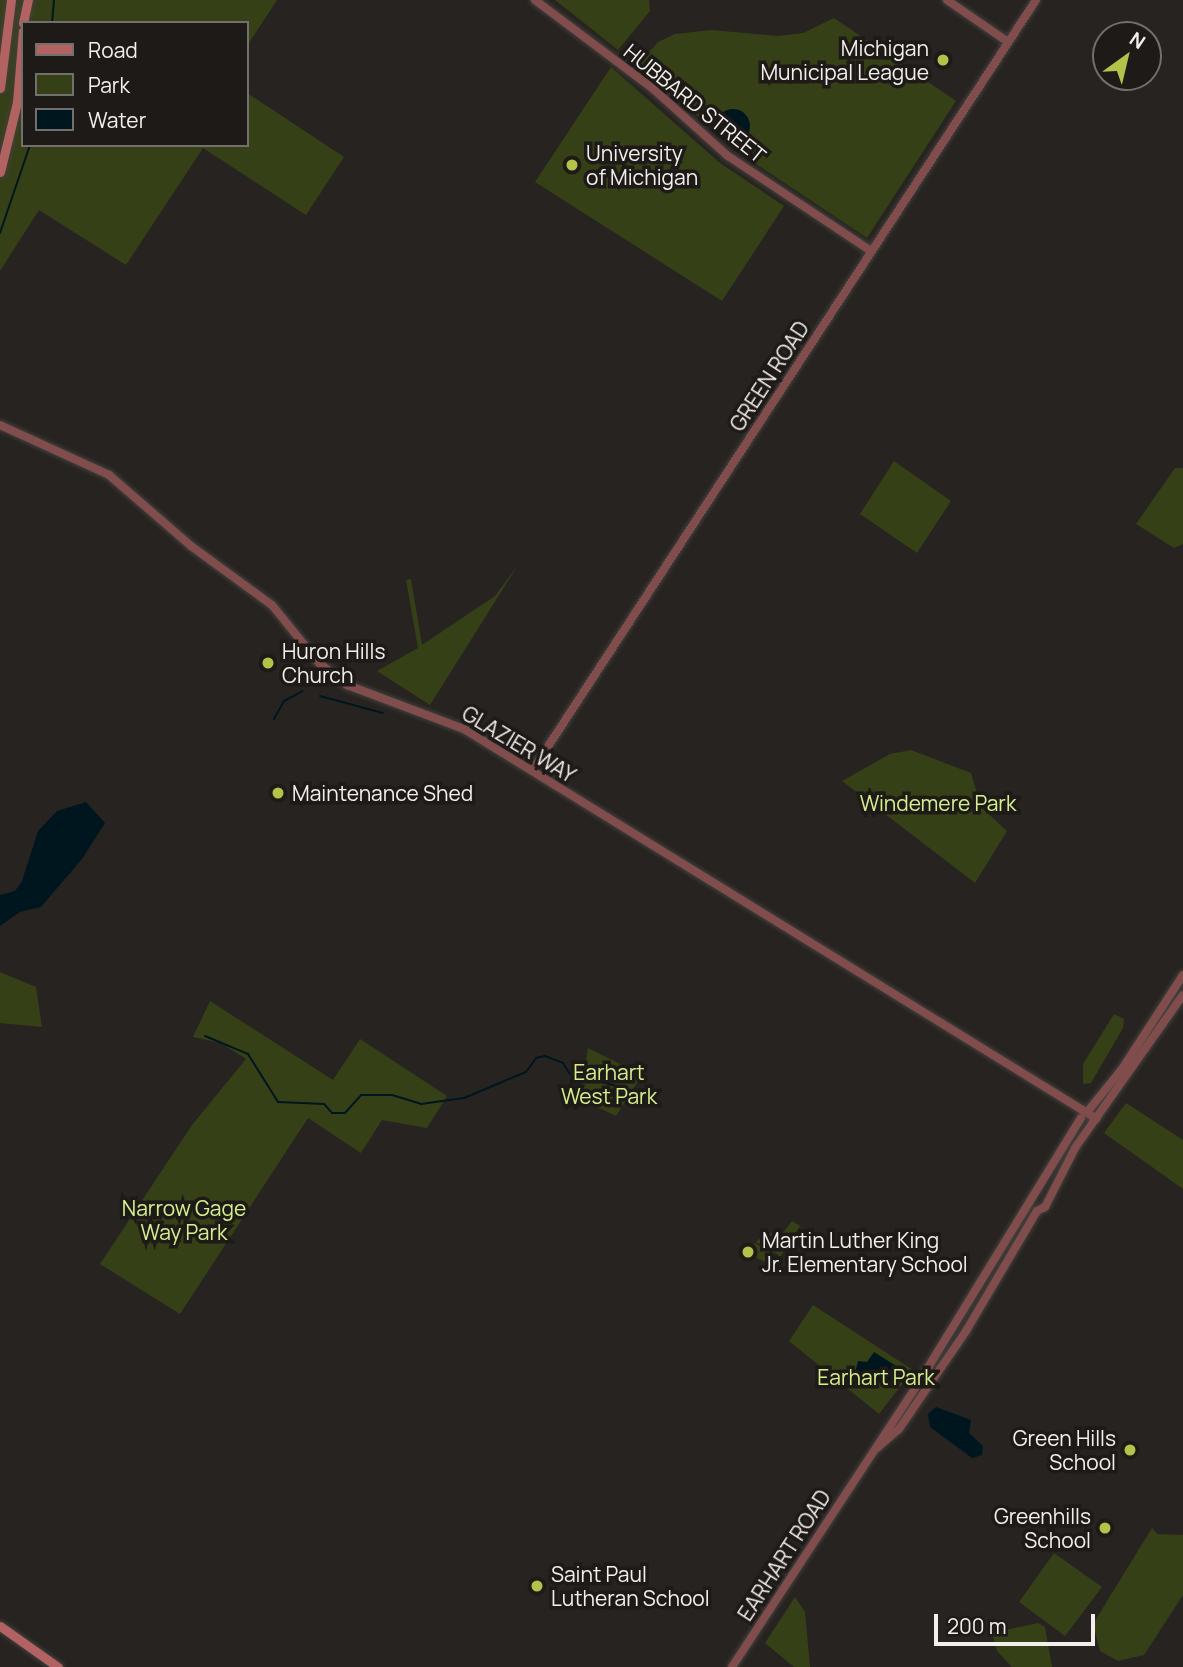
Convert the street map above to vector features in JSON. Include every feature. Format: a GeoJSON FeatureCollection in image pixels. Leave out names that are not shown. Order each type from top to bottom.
{"type":"FeatureCollection","features":[{"type":"Feature","properties":{"kind":"main road"},"geometry":{"type":"LineString","coordinates":[[0,88],[6,21],[11,0]]}},
{"type":"Feature","properties":{"kind":"main road"},"geometry":{"type":"LineString","coordinates":[[23,21],[28,0]]}},
{"type":"Feature","properties":{"kind":"main road"},"geometry":{"type":"LineString","coordinates":[[6,21],[21,23]]}},
{"type":"Feature","properties":{"kind":"main road"},"geometry":{"type":"LineString","coordinates":[[0,172],[17,102],[21,55]]}},
{"type":"Feature","properties":{"kind":"main road"},"geometry":{"type":"LineString","coordinates":[[0,1626],[58,1667]]}},
{"type":"Feature","properties":{"kind":"street","name":"HUBBARD STREET"},"geometry":{"type":"LineString","coordinates":[[535,0],[651,87],[728,156],[871,251]]}},
{"type":"Feature","properties":{"kind":"street"},"geometry":{"type":"LineString","coordinates":[[947,0],[1008,42]]}},
{"type":"Feature","properties":{"kind":"street","name":"GREEN ROAD"},"geometry":{"type":"LineString","coordinates":[[532,771],[1036,0]]}},
{"type":"Feature","properties":{"kind":"street","name":"GLAZIER WAY"},"geometry":{"type":"LineString","coordinates":[[0,425],[109,475],[191,546],[272,605],[320,663],[347,685],[383,703],[449,722],[1083,1114]]}},
{"type":"Feature","properties":{"kind":"street","name":"EARHART ROAD"},"geometry":{"type":"LineString","coordinates":[[897,1421],[1083,1114],[1122,1069],[1183,975]]}},
{"type":"Feature","properties":{"kind":"street","name":"EARHART ROAD"},"geometry":{"type":"LineString","coordinates":[[732,1667],[865,1462],[1004,1273],[1037,1210],[1047,1200],[1095,1122],[1183,995]]}},
{"type":"Feature","properties":{"kind":"street"},"geometry":{"type":"LineString","coordinates":[[1083,1114],[1095,1122]]}},
{"type":"Feature","properties":{"kind":"street"},"geometry":{"type":"LineString","coordinates":[[1037,1192],[1047,1200]]}},
{"type":"Feature","properties":{"kind":"street"},"geometry":{"type":"LineString","coordinates":[[1029,1203],[1037,1210]]}},
{"type":"Feature","properties":{"kind":"green space"},"geometry":{"type":"Polygon","coordinates":[[[0,0],[277,0],[248,44],[248,21],[21,21],[21,147],[248,147],[248,94],[344,157],[306,215],[203,148],[126,265],[39,210],[0,271],[0,0]]]}},
{"type":"Feature","properties":{"kind":"green space"},"geometry":{"type":"Polygon","coordinates":[[[555,0],[649,0],[650,11],[618,50],[555,0]]]}},
{"type":"Feature","properties":{"kind":"green space"},"geometry":{"type":"Polygon","coordinates":[[[834,18],[956,101],[867,238],[741,154],[639,64],[658,42],[675,34],[711,30],[778,36],[803,33],[834,18]]]}},
{"type":"Feature","properties":{"kind":"green space"},"geometry":{"type":"Polygon","coordinates":[[[611,67],[720,163],[784,206],[722,301],[535,182],[611,67]]]}},
{"type":"Feature","properties":{"kind":"green space"},"geometry":{"type":"Polygon","coordinates":[[[894,461],[951,501],[917,553],[860,514],[894,461]]]}},
{"type":"Feature","properties":{"kind":"green space"},"geometry":{"type":"Polygon","coordinates":[[[1175,468],[1183,468],[1183,544],[1174,548],[1136,524],[1175,468]]]}},
{"type":"Feature","properties":{"kind":"green space"},"geometry":{"type":"Polygon","coordinates":[[[518,565],[430,705],[377,671],[418,648],[406,580],[411,579],[422,645],[495,596],[518,565]]]}},
{"type":"Feature","properties":{"kind":"green space","name":"Windemere Park"},"geometry":{"type":"Polygon","coordinates":[[[911,750],[971,773],[981,807],[1007,831],[975,883],[842,781],[890,754],[911,750]]]}},
{"type":"Feature","properties":{"kind":"green space"},"geometry":{"type":"Polygon","coordinates":[[[0,972],[36,987],[42,1027],[0,1023],[0,972]]]}},
{"type":"Feature","properties":{"kind":"green space","name":"Narrow Gage Way Park"},"geometry":{"type":"Polygon","coordinates":[[[210,1001],[333,1080],[360,1039],[447,1096],[427,1128],[382,1120],[361,1153],[308,1118],[180,1314],[100,1264],[192,1125],[246,1059],[221,1043],[193,1037],[210,1001]]]}},
{"type":"Feature","properties":{"kind":"green space"},"geometry":{"type":"Polygon","coordinates":[[[1114,1014],[1124,1019],[1123,1028],[1091,1083],[1083,1084],[1083,1064],[1114,1014]]]}},
{"type":"Feature","properties":{"kind":"green space","name":"Earhart West Park"},"geometry":{"type":"Polygon","coordinates":[[[588,1048],[642,1075],[616,1116],[580,1099],[588,1048]]]}},
{"type":"Feature","properties":{"kind":"green space"},"geometry":{"type":"Polygon","coordinates":[[[1126,1103],[1183,1140],[1183,1189],[1104,1133],[1126,1103]]]}},
{"type":"Feature","properties":{"kind":"green space"},"geometry":{"type":"Polygon","coordinates":[[[792,1221],[800,1226],[780,1257],[775,1252],[769,1264],[749,1254],[754,1243],[774,1252],[756,1242],[766,1233],[782,1234],[792,1221]]]}},
{"type":"Feature","properties":{"kind":"green space","name":"Earhart Park"},"geometry":{"type":"Polygon","coordinates":[[[813,1305],[913,1370],[879,1414],[789,1341],[813,1305]]]}},
{"type":"Feature","properties":{"kind":"green space"},"geometry":{"type":"Polygon","coordinates":[[[1152,1528],[1157,1534],[1183,1535],[1183,1595],[1144,1655],[1118,1661],[1100,1651],[1093,1624],[1152,1528]]]}},
{"type":"Feature","properties":{"kind":"green space"},"geometry":{"type":"Polygon","coordinates":[[[1054,1553],[1102,1587],[1065,1636],[1019,1602],[1054,1553]]]}},
{"type":"Feature","properties":{"kind":"green space"},"geometry":{"type":"Polygon","coordinates":[[[795,1597],[805,1612],[810,1667],[794,1667],[765,1643],[795,1597]]]}},
{"type":"Feature","properties":{"kind":"green space"},"geometry":{"type":"Polygon","coordinates":[[[1038,1623],[1045,1627],[1052,1667],[1012,1667],[997,1651],[992,1633],[1038,1623]]]}},
{"type":"Feature","properties":{"kind":"water"},"geometry":{"type":"Polygon","coordinates":[[[733,109],[745,114],[750,126],[745,138],[733,143],[721,138],[716,126],[721,114],[733,109]]]}},
{"type":"Feature","properties":{"kind":"water"},"geometry":{"type":"Polygon","coordinates":[[[86,802],[105,823],[82,859],[41,907],[20,912],[0,926],[0,895],[15,891],[22,881],[38,831],[57,811],[86,802]]]}},
{"type":"Feature","properties":{"kind":"water"},"geometry":{"type":"Polygon","coordinates":[[[874,1352],[901,1369],[900,1383],[866,1382],[855,1373],[858,1361],[867,1362],[874,1352]]]}},
{"type":"Feature","properties":{"kind":"water"},"geometry":{"type":"Polygon","coordinates":[[[936,1407],[971,1420],[969,1433],[983,1446],[982,1455],[972,1458],[930,1427],[928,1414],[936,1407]]]}},
{"type":"Feature","properties":{"kind":"waterway"},"geometry":{"type":"LineString","coordinates":[[52,21],[54,0]]}},
{"type":"Feature","properties":{"kind":"waterway"},"geometry":{"type":"LineString","coordinates":[[0,233],[29,147]]}},
{"type":"Feature","properties":{"kind":"waterway"},"geometry":{"type":"LineString","coordinates":[[274,719],[284,701],[303,691]]}},
{"type":"Feature","properties":{"kind":"waterway"},"geometry":{"type":"LineString","coordinates":[[320,696],[383,713]]}},
{"type":"Feature","properties":{"kind":"waterway"},"geometry":{"type":"LineString","coordinates":[[205,1036],[248,1054],[278,1102],[324,1104],[332,1113],[345,1113],[361,1095],[392,1095],[421,1104],[464,1098],[526,1072],[536,1058],[545,1056],[563,1063],[570,1074]]}},
{"type":"Feature","properties":{"kind":"waterway"},"geometry":{"type":"LineString","coordinates":[[590,1079],[624,1088]]}},
{"type":"Feature","properties":{"kind":"place","name":"Michigan Municipal League"},"geometry":{"type":"Point","coordinates":[943,60]}},
{"type":"Feature","properties":{"kind":"place","name":"University of Michigan"},"geometry":{"type":"Point","coordinates":[572,165]}},
{"type":"Feature","properties":{"kind":"place","name":"Huron Hills Church"},"geometry":{"type":"Point","coordinates":[268,663]}},
{"type":"Feature","properties":{"kind":"place","name":"Maintenance Shed"},"geometry":{"type":"Point","coordinates":[278,793]}},
{"type":"Feature","properties":{"kind":"place","name":"Martin Luther King Jr. Elementary School"},"geometry":{"type":"Point","coordinates":[748,1252]}},
{"type":"Feature","properties":{"kind":"place","name":"Green Hills School"},"geometry":{"type":"Point","coordinates":[1130,1450]}},
{"type":"Feature","properties":{"kind":"place","name":"Greenhills School"},"geometry":{"type":"Point","coordinates":[1105,1528]}},
{"type":"Feature","properties":{"kind":"place","name":"Saint Paul Lutheran School"},"geometry":{"type":"Point","coordinates":[537,1586]}}]}
